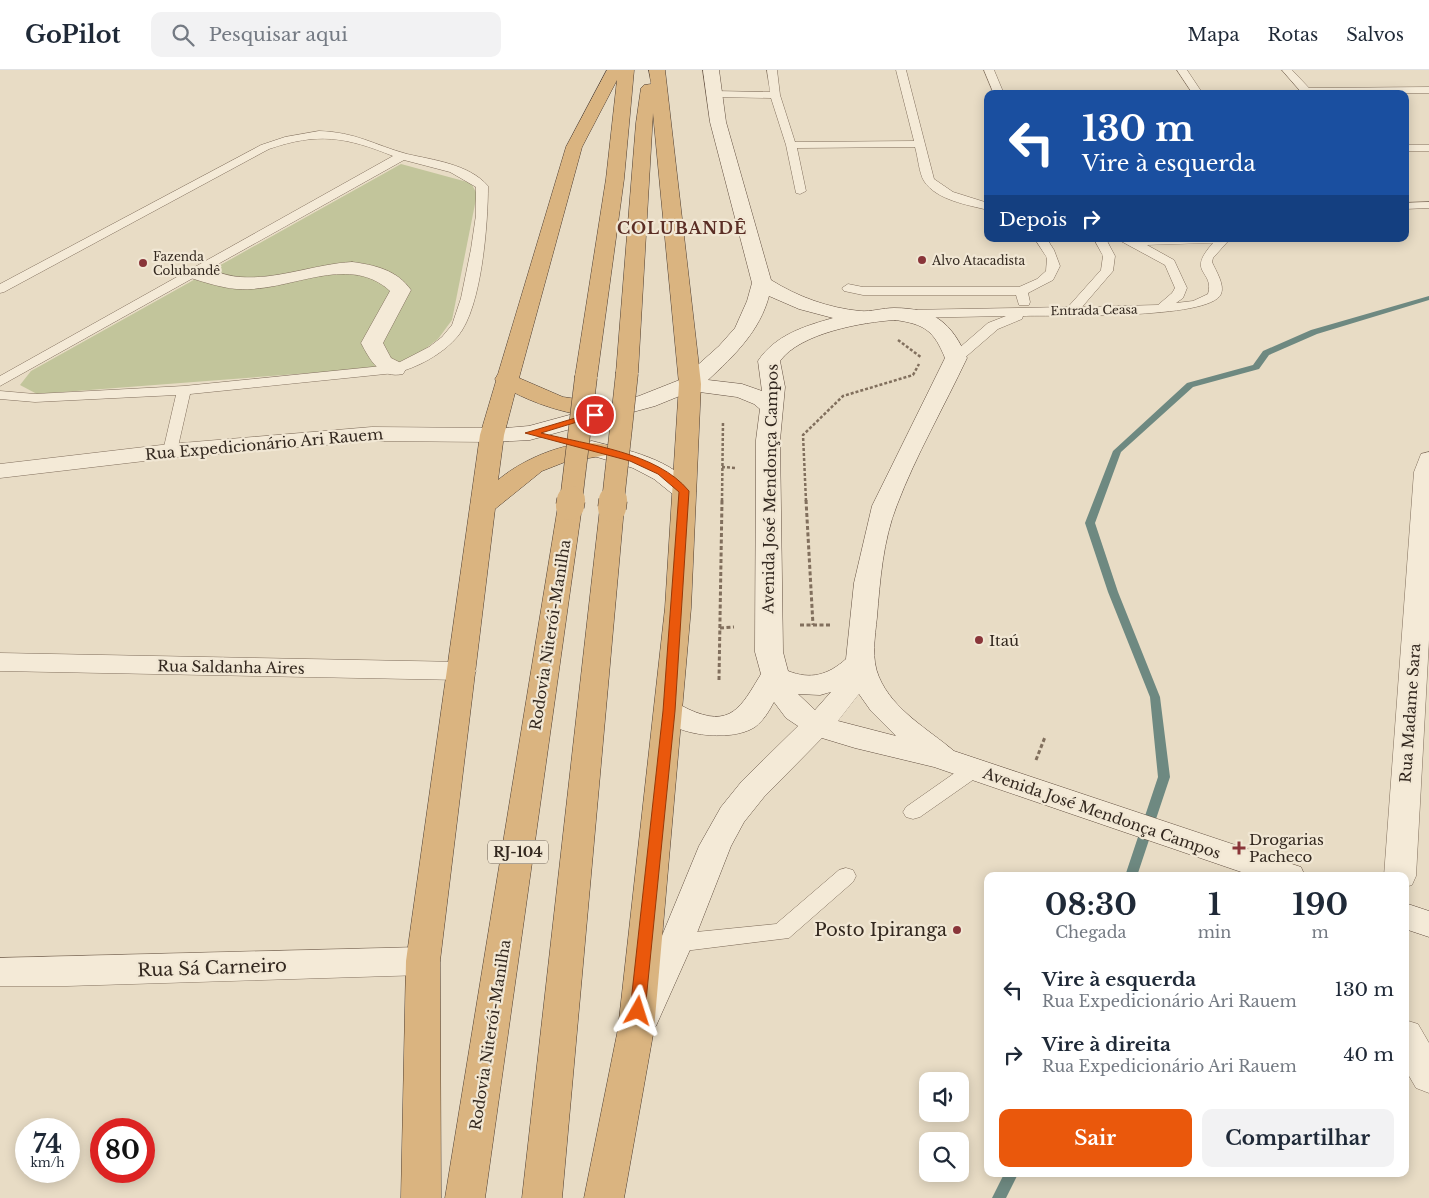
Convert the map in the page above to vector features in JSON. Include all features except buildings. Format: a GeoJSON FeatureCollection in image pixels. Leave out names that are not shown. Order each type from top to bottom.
{"type":"FeatureCollection","features":[{"type":"Feature","properties":{"kind":"highway"},"geometry":{"type":"LineString","coordinates":[[422,1198],[423,961],[492,434],[506,378],[574,147],[615,70]]}},
{"type":"Feature","properties":{"kind":"highway","name":"Rodovia Niterói-Manilha"},"geometry":{"type":"LineString","coordinates":[[465,1198],[570,506],[586,377],[615,178],[626,70]]}},
{"type":"Feature","properties":{"kind":"highway"},"geometry":{"type":"LineString","coordinates":[[542,1198],[627,373],[644,123],[651,70]]}},
{"type":"Feature","properties":{"kind":"highway"},"geometry":{"type":"LineString","coordinates":[[604,1198],[636,1030],[678,608],[690,384],[657,70]]}},
{"type":"Feature","properties":{"kind":"highway"},"geometry":{"type":"LineString","coordinates":[[506,378],[521,388],[548,401],[565,406],[612,410]]}},
{"type":"Feature","properties":{"kind":"highway"},"geometry":{"type":"LineString","coordinates":[[481,508],[520,474],[537,462],[570,453],[599,450]]}},
{"type":"Feature","properties":{"kind":"main road"},"geometry":{"type":"LineString","coordinates":[[690,384],[746,328],[756,308],[762,283],[723,142],[711,70]]}},
{"type":"Feature","properties":{"kind":"main road"},"geometry":{"type":"LineString","coordinates":[[194,273],[229,282],[257,284],[343,267],[370,269],[393,280],[401,290],[372,343],[382,362],[395,369]]}},
{"type":"Feature","properties":{"kind":"main road"},"geometry":{"type":"LineString","coordinates":[[762,283],[789,299],[820,311],[858,316]]}},
{"type":"Feature","properties":{"kind":"main road","name":"Avenida José Mendonça Campos"},"geometry":{"type":"LineString","coordinates":[[943,758],[906,728],[876,698],[861,670],[860,662],[868,576],[880,518],[956,358],[950,338],[936,325],[906,314],[858,316],[779,347],[772,354],[769,361],[774,387],[768,440],[769,652],[774,676],[791,705],[804,716],[819,724],[861,739],[943,758],[973,770],[1100,810],[1277,872]]}},
{"type":"Feature","properties":{"kind":"main road","name":"Rua Expedicionário Ari Rauem"},"geometry":{"type":"LineString","coordinates":[[0,471],[170,451],[372,434],[530,433],[647,401],[690,384],[742,391],[762,399],[771,406]]}},
{"type":"Feature","properties":{"kind":"main road","name":"Rua Expedicionário Ari Rauem"},"geometry":{"type":"LineString","coordinates":[[530,433],[634,459],[662,472],[684,491]]}},
{"type":"Feature","properties":{"kind":"main road","name":"Rua Madame Sara"},"geometry":{"type":"LineString","coordinates":[[1400,872],[1425,491],[1429,460]]}},
{"type":"Feature","properties":{"kind":"main road","name":"Rua Saldanha Aires"},"geometry":{"type":"LineString","coordinates":[[0,662],[462,671]]}},
{"type":"Feature","properties":{"kind":"main road"},"geometry":{"type":"LineString","coordinates":[[669,711],[702,724],[716,726],[740,721],[751,714],[774,676],[794,684],[822,685],[837,681],[860,662]]}},
{"type":"Feature","properties":{"kind":"main road"},"geometry":{"type":"LineString","coordinates":[[636,1030],[676,943],[706,868],[732,815],[753,789],[819,724],[850,686],[860,662]]}},
{"type":"Feature","properties":{"kind":"main road"},"geometry":{"type":"LineString","coordinates":[[1409,917],[1429,924]]}},
{"type":"Feature","properties":{"kind":"main road","name":"Rua Sá Carneiro"},"geometry":{"type":"LineString","coordinates":[[0,972],[67,972],[423,961]]}},
{"type":"Feature","properties":{"kind":"main road"},"geometry":{"type":"LineString","coordinates":[[1409,1042],[1429,1077]]}},
{"type":"Feature","properties":{"kind":"lane"},"geometry":{"type":"LineString","coordinates":[[772,70],[775,95],[791,145],[800,191]]}},
{"type":"Feature","properties":{"kind":"lane"},"geometry":{"type":"LineString","coordinates":[[901,70],[929,180],[939,190],[984,206]]}},
{"type":"Feature","properties":{"kind":"lane"},"geometry":{"type":"LineString","coordinates":[[989,70],[997,90]]}},
{"type":"Feature","properties":{"kind":"lane"},"geometry":{"type":"LineString","coordinates":[[1182,70],[1195,90]]}},
{"type":"Feature","properties":{"kind":"lane"},"geometry":{"type":"LineString","coordinates":[[1287,70],[1305,90]]}},
{"type":"Feature","properties":{"kind":"lane"},"geometry":{"type":"LineString","coordinates":[[1409,90],[1429,90]]}},
{"type":"Feature","properties":{"kind":"lane"},"geometry":{"type":"LineString","coordinates":[[714,94],[775,95]]}},
{"type":"Feature","properties":{"kind":"lane"},"geometry":{"type":"LineString","coordinates":[[0,289],[265,147],[287,139],[314,133],[357,138],[402,156],[446,166],[469,175],[482,186],[482,223],[463,314],[455,331],[437,348],[395,369],[184,390],[35,398],[0,395]]}},
{"type":"Feature","properties":{"kind":"lane"},"geometry":{"type":"LineString","coordinates":[[791,145],[920,144]]}},
{"type":"Feature","properties":{"kind":"lane"},"geometry":{"type":"LineString","coordinates":[[1409,148],[1429,148]]}},
{"type":"Feature","properties":{"kind":"lane"},"geometry":{"type":"LineString","coordinates":[[0,382],[402,156]]}},
{"type":"Feature","properties":{"kind":"lane"},"geometry":{"type":"LineString","coordinates":[[1409,206],[1429,205]]}},
{"type":"Feature","properties":{"kind":"lane"},"geometry":{"type":"LineString","coordinates":[[848,288],[863,292],[1021,291],[1042,283],[1052,274],[1055,262],[1051,252],[1043,242]]}},
{"type":"Feature","properties":{"kind":"lane"},"geometry":{"type":"LineString","coordinates":[[1071,311],[1107,271],[1108,256],[1101,242]]}},
{"type":"Feature","properties":{"kind":"lane"},"geometry":{"type":"LineString","coordinates":[[1132,242],[1170,263],[1181,288],[1178,295],[1160,309]]}},
{"type":"Feature","properties":{"kind":"lane","name":"Entrada Ceasa"},"geometry":{"type":"LineString","coordinates":[[906,314],[1160,309],[1194,305],[1207,301],[1214,295],[1216,288],[1206,262],[1207,257],[1220,242]]}},
{"type":"Feature","properties":{"kind":"lane"},"geometry":{"type":"LineString","coordinates":[[956,358],[993,326],[1027,312],[1021,291]]}},
{"type":"Feature","properties":{"kind":"lane"},"geometry":{"type":"LineString","coordinates":[[170,451],[184,390]]}},
{"type":"Feature","properties":{"kind":"lane"},"geometry":{"type":"LineString","coordinates":[[913,812],[973,770]]}},
{"type":"Feature","properties":{"kind":"lane"},"geometry":{"type":"LineString","coordinates":[[676,943],[781,932],[846,876]]}},
{"type":"Feature","properties":{"kind":"path"},"geometry":{"type":"LineString","coordinates":[[813,625],[803,435],[844,396],[913,375],[923,357],[899,342],[896,333]]}},
{"type":"Feature","properties":{"kind":"path"},"geometry":{"type":"LineString","coordinates":[[719,680],[723,421]]}},
{"type":"Feature","properties":{"kind":"path"},"geometry":{"type":"LineString","coordinates":[[722,468],[736,468]]}},
{"type":"Feature","properties":{"kind":"path"},"geometry":{"type":"LineString","coordinates":[[798,625],[832,626]]}},
{"type":"Feature","properties":{"kind":"path"},"geometry":{"type":"LineString","coordinates":[[720,628],[734,627]]}},
{"type":"Feature","properties":{"kind":"green space"},"geometry":{"type":"Polygon","coordinates":[[[401,164],[471,183],[477,194],[452,320],[438,339],[416,356],[399,365],[375,368],[37,394],[20,385],[31,371],[401,164]]]}},
{"type":"Feature","properties":{"kind":"waterway"},"geometry":{"type":"LineString","coordinates":[[1132,872],[1164,777],[1155,697],[1113,592],[1090,523],[1117,451],[1190,385],[1256,367],[1266,353],[1314,332],[1429,298]]}},
{"type":"Feature","properties":{"kind":"waterway"},"geometry":{"type":"LineString","coordinates":[[999,1198],[1010,1177]]}},
{"type":"Feature","properties":{"kind":"place","name":"Alvo Atacadista"},"geometry":{"type":"Point","coordinates":[922,260]}},
{"type":"Feature","properties":{"kind":"place","name":"Fazenda Colubandê"},"geometry":{"type":"Point","coordinates":[143,263]}},
{"type":"Feature","properties":{"kind":"place","name":"Itaú"},"geometry":{"type":"Point","coordinates":[979,640]}},
{"type":"Feature","properties":{"kind":"place","name":"Drogarias Pacheco"},"geometry":{"type":"Point","coordinates":[1239,848]}},
{"type":"Feature","properties":{"kind":"place","name":"Posto Ipiranga"},"geometry":{"type":"Point","coordinates":[957,930]}},
{"type":"Feature","properties":{"kind":"district","name":"COLUBANDÊ"},"geometry":{"type":"Point","coordinates":[682,228]}},
{"type":"Feature","properties":{"kind":"route"},"geometry":{"type":"LineString","coordinates":[[595,415],[530,433],[634,459],[662,472],[684,491],[678,608],[669,711],[638,1011]]}}]}
